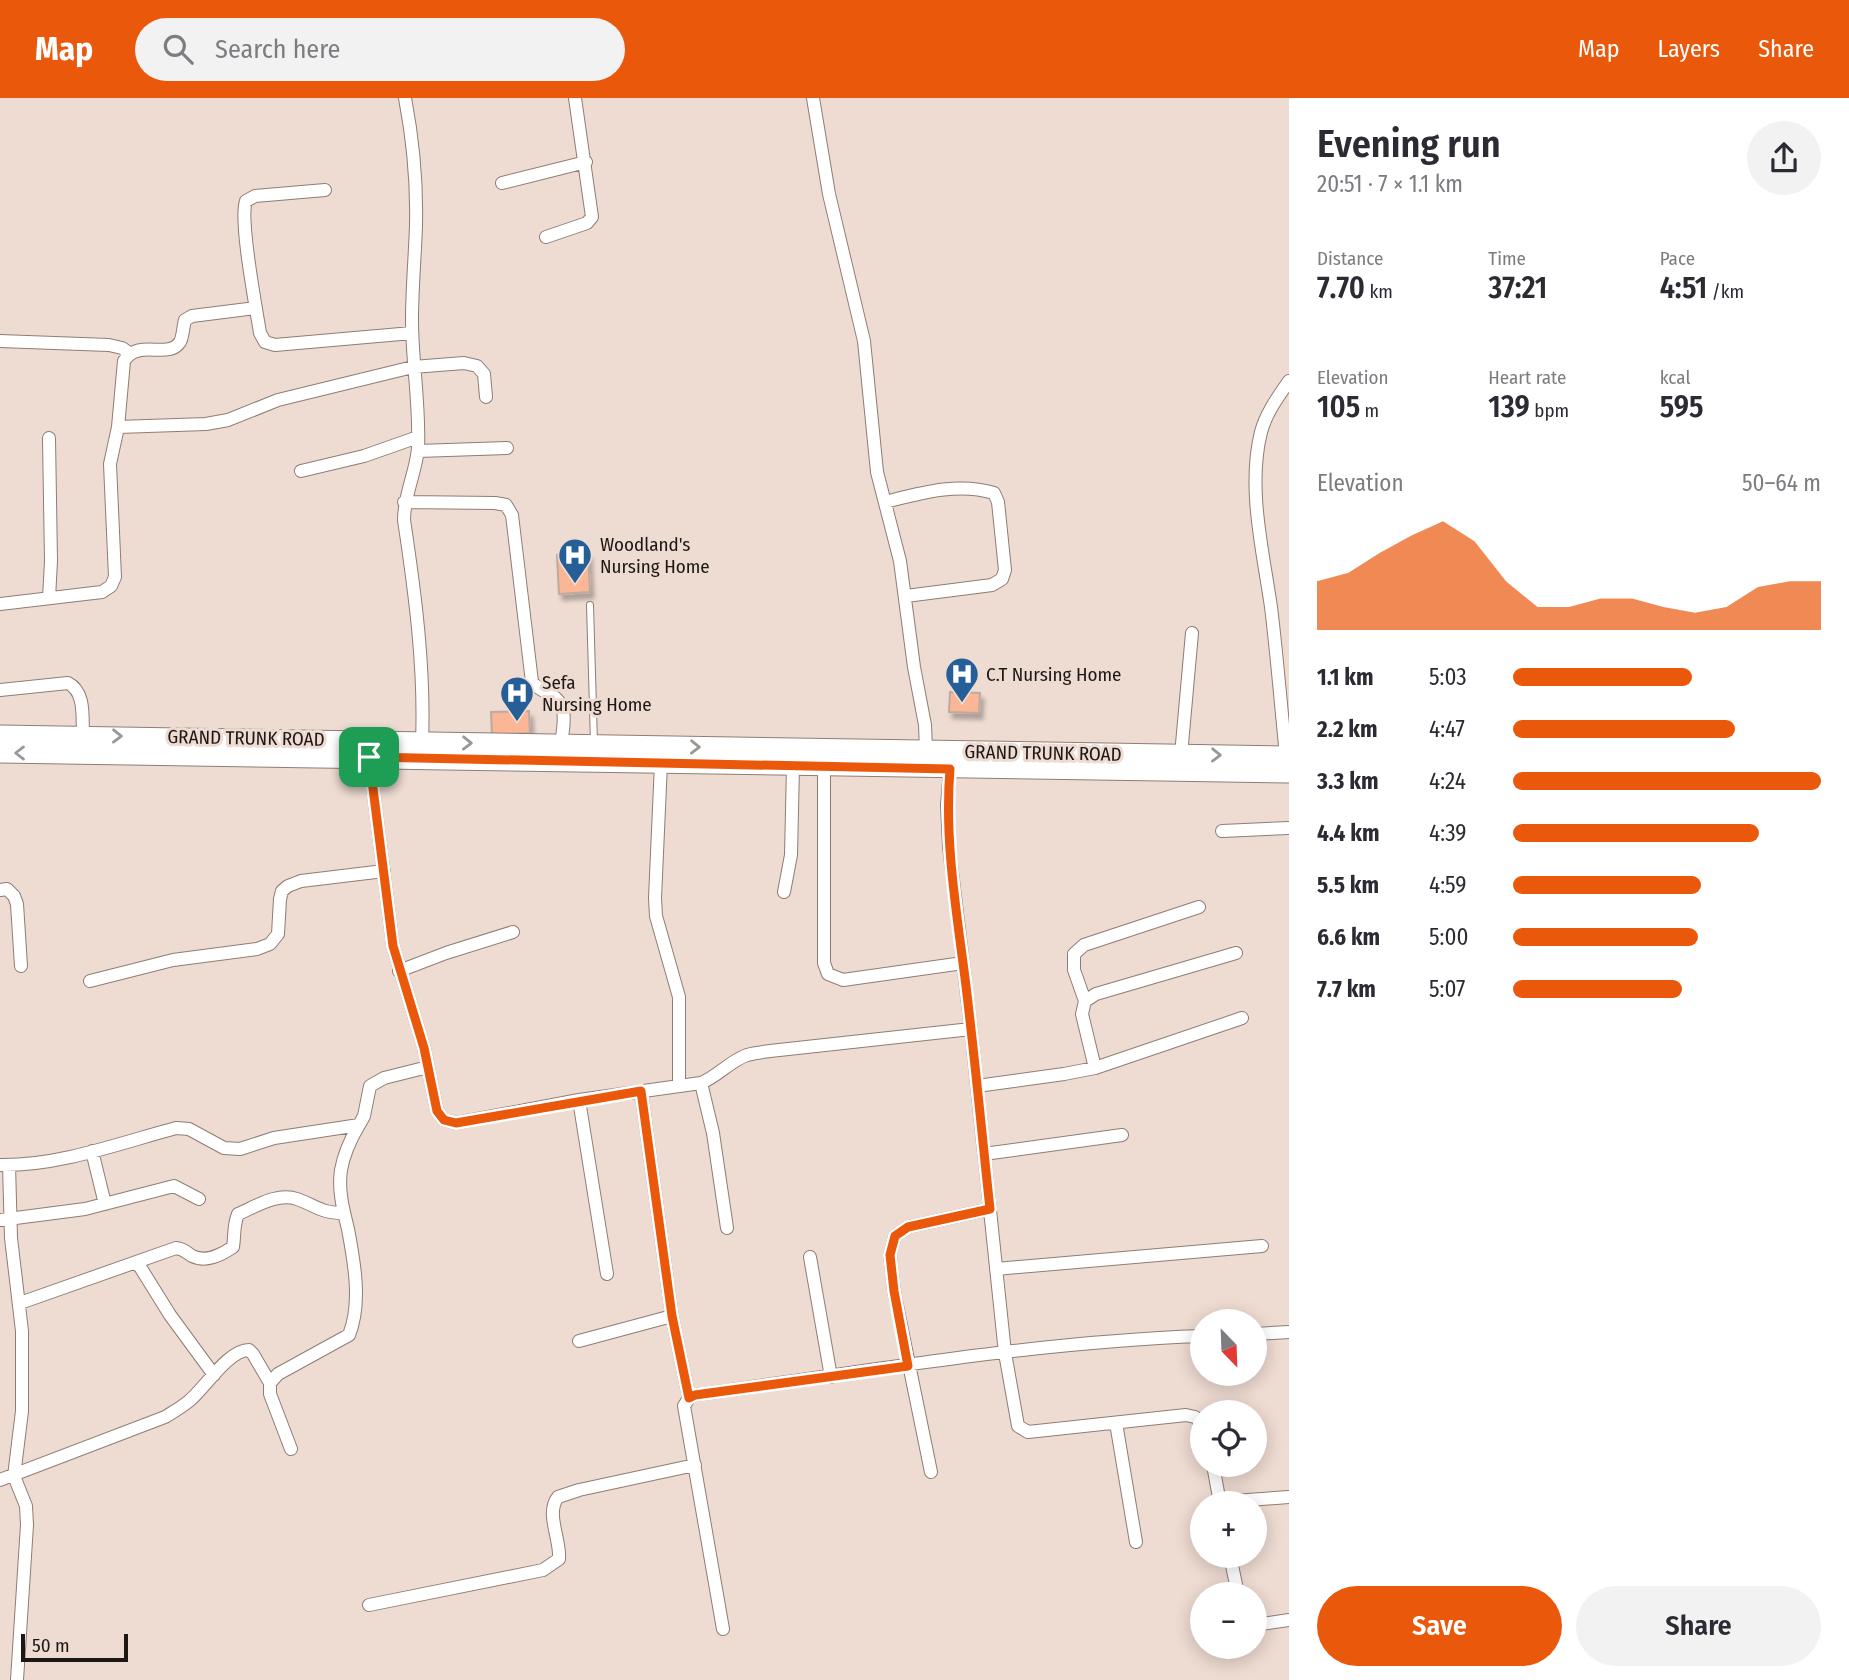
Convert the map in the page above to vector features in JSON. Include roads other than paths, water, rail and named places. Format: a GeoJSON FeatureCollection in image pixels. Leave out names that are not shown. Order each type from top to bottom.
{"type":"FeatureCollection","features":[{"type":"Feature","properties":{"kind":"main road","name":"GRAND TRUNK ROAD"},"geometry":{"type":"LineString","coordinates":[[0,735],[1181,755],[1288,761]]}},
{"type":"Feature","properties":{"kind":"main road","name":"GRAND TRUNK ROAD"},"geometry":{"type":"LineString","coordinates":[[0,753],[369,757],[950,769],[1288,761]]}},
{"type":"Feature","properties":{"kind":"street"},"geometry":{"type":"LineString","coordinates":[[405,98],[414,147],[412,332],[418,451],[404,502],[404,520],[422,684],[422,742]]}},
{"type":"Feature","properties":{"kind":"street"},"geometry":{"type":"LineString","coordinates":[[546,237],[587,223],[592,217],[575,98]]}},
{"type":"Feature","properties":{"kind":"street"},"geometry":{"type":"LineString","coordinates":[[813,98],[831,204],[864,341],[877,471],[906,596],[914,667],[925,725],[926,750]]}},
{"type":"Feature","properties":{"kind":"street"},"geometry":{"type":"LineString","coordinates":[[502,183],[586,162]]}},
{"type":"Feature","properties":{"kind":"street"},"geometry":{"type":"LineString","coordinates":[[325,190],[255,196],[246,201],[244,208],[256,308],[260,333],[265,342],[275,345],[412,332]]}},
{"type":"Feature","properties":{"kind":"street"},"geometry":{"type":"LineString","coordinates":[[0,604],[102,592],[111,586],[115,577],[110,464],[118,427],[124,361],[129,353],[138,350],[175,346],[181,341],[186,320],[192,316],[256,308]]}},
{"type":"Feature","properties":{"kind":"street"},"geometry":{"type":"LineString","coordinates":[[0,341],[109,345],[129,353]]}},
{"type":"Feature","properties":{"kind":"street"},"geometry":{"type":"LineString","coordinates":[[118,427],[228,421],[278,400],[413,368],[464,363],[477,366],[484,374],[486,397]]}},
{"type":"Feature","properties":{"kind":"street"},"geometry":{"type":"LineString","coordinates":[[1288,761],[1257,508],[1256,460],[1261,431],[1289,381]]}},
{"type":"Feature","properties":{"kind":"street"},"geometry":{"type":"LineString","coordinates":[[301,471],[364,456],[418,437]]}},
{"type":"Feature","properties":{"kind":"street"},"geometry":{"type":"LineString","coordinates":[[49,438],[49,597]]}},
{"type":"Feature","properties":{"kind":"street"},"geometry":{"type":"LineString","coordinates":[[418,451],[506,448]]}},
{"type":"Feature","properties":{"kind":"street"},"geometry":{"type":"LineString","coordinates":[[886,502],[951,488],[983,489],[994,493],[998,502],[1005,570],[1002,579],[992,584],[906,596]]}},
{"type":"Feature","properties":{"kind":"street"},"geometry":{"type":"LineString","coordinates":[[404,502],[495,503],[506,506],[512,515],[532,682],[538,690],[559,700],[564,711],[561,745]]}},
{"type":"Feature","properties":{"kind":"street"},"geometry":{"type":"LineString","coordinates":[[1181,755],[1192,633]]}},
{"type":"Feature","properties":{"kind":"street"},"geometry":{"type":"LineString","coordinates":[[0,690],[68,683],[76,687],[80,695],[83,736]]}},
{"type":"Feature","properties":{"kind":"street"},"geometry":{"type":"LineString","coordinates":[[369,757],[393,946],[418,1024],[437,1111],[444,1120],[456,1123],[579,1100],[701,1083],[715,1077],[747,1055],[869,1038],[971,1029]]}},
{"type":"Feature","properties":{"kind":"street"},"geometry":{"type":"LineString","coordinates":[[661,763],[656,916],[679,997],[679,1086]]}},
{"type":"Feature","properties":{"kind":"street"},"geometry":{"type":"LineString","coordinates":[[784,892],[791,855],[793,766]]}},
{"type":"Feature","properties":{"kind":"street"},"geometry":{"type":"LineString","coordinates":[[824,766],[824,963],[828,974],[843,980],[963,963]]}},
{"type":"Feature","properties":{"kind":"street"},"geometry":{"type":"LineString","coordinates":[[950,769],[947,805],[949,846],[1005,1353],[1018,1426],[1028,1432],[1190,1416]]}},
{"type":"Feature","properties":{"kind":"street"},"geometry":{"type":"LineString","coordinates":[[1222,831],[1289,828]]}},
{"type":"Feature","properties":{"kind":"street"},"geometry":{"type":"LineString","coordinates":[[90,981],[173,960],[257,950],[270,944],[278,934],[279,899],[288,886],[302,881],[384,871]]}},
{"type":"Feature","properties":{"kind":"street"},"geometry":{"type":"LineString","coordinates":[[0,890],[8,890],[17,904],[22,966]]}},
{"type":"Feature","properties":{"kind":"street"},"geometry":{"type":"LineString","coordinates":[[1095,1068],[1082,1014],[1085,1001],[1074,970],[1074,954],[1084,945],[1199,907]]}},
{"type":"Feature","properties":{"kind":"street"},"geometry":{"type":"LineString","coordinates":[[399,971],[513,932]]}},
{"type":"Feature","properties":{"kind":"street"},"geometry":{"type":"LineString","coordinates":[[1085,1001],[1096,994],[1236,953]]}},
{"type":"Feature","properties":{"kind":"street"},"geometry":{"type":"LineString","coordinates":[[977,1086],[1095,1068],[1242,1018]]}},
{"type":"Feature","properties":{"kind":"street"},"geometry":{"type":"LineString","coordinates":[[270,1383],[278,1374],[349,1335],[354,1324],[356,1284],[341,1195],[341,1172],[346,1147],[364,1116],[370,1086],[384,1078],[428,1068]]}},
{"type":"Feature","properties":{"kind":"street"},"geometry":{"type":"LineString","coordinates":[[701,1083],[713,1133],[727,1228]]}},
{"type":"Feature","properties":{"kind":"street"},"geometry":{"type":"LineString","coordinates":[[641,1091],[672,1316],[689,1398]]}},
{"type":"Feature","properties":{"kind":"street"},"geometry":{"type":"LineString","coordinates":[[579,1100],[607,1274]]}},
{"type":"Feature","properties":{"kind":"street"},"geometry":{"type":"LineString","coordinates":[[18,1680],[27,1525],[26,1506],[14,1476],[22,1410],[20,1303],[5,1219],[4,1165],[22,1165],[92,1151],[176,1128],[189,1129],[224,1148],[240,1149],[274,1138],[359,1125]]}},
{"type":"Feature","properties":{"kind":"street"},"geometry":{"type":"LineString","coordinates":[[984,1154],[1122,1135]]}},
{"type":"Feature","properties":{"kind":"street"},"geometry":{"type":"LineString","coordinates":[[92,1151],[105,1204]]}},
{"type":"Feature","properties":{"kind":"street"},"geometry":{"type":"LineString","coordinates":[[5,1219],[73,1211],[174,1186],[199,1199]]}},
{"type":"Feature","properties":{"kind":"street"},"geometry":{"type":"LineString","coordinates":[[20,1303],[176,1248],[185,1249],[194,1257],[204,1259],[222,1254],[233,1247],[233,1224],[238,1214],[282,1197],[295,1198],[328,1213],[344,1213]]}},
{"type":"Feature","properties":{"kind":"street"},"geometry":{"type":"LineString","coordinates":[[931,1472],[908,1366],[890,1255],[895,1236],[908,1227],[990,1209]]}},
{"type":"Feature","properties":{"kind":"street"},"geometry":{"type":"LineString","coordinates":[[996,1269],[1262,1246]]}},
{"type":"Feature","properties":{"kind":"street"},"geometry":{"type":"LineString","coordinates":[[810,1257],[831,1377]]}},
{"type":"Feature","properties":{"kind":"street"},"geometry":{"type":"LineString","coordinates":[[137,1262],[170,1315],[214,1374]]}},
{"type":"Feature","properties":{"kind":"street"},"geometry":{"type":"LineString","coordinates":[[579,1341],[672,1316]]}},
{"type":"Feature","properties":{"kind":"street"},"geometry":{"type":"LineString","coordinates":[[1267,1333],[1289,1332]]}},
{"type":"Feature","properties":{"kind":"street"},"geometry":{"type":"LineString","coordinates":[[723,1629],[684,1406],[689,1398],[695,1395],[1005,1353],[1190,1337]]}},
{"type":"Feature","properties":{"kind":"street"},"geometry":{"type":"LineString","coordinates":[[0,1480],[165,1417],[188,1402],[231,1357],[242,1350],[249,1350],[270,1383],[270,1394],[291,1449]]}},
{"type":"Feature","properties":{"kind":"street"},"geometry":{"type":"LineString","coordinates":[[1116,1423],[1136,1542]]}},
{"type":"Feature","properties":{"kind":"street"},"geometry":{"type":"LineString","coordinates":[[369,1605],[542,1570],[554,1565],[560,1552],[552,1509],[558,1497],[695,1465]]}},
{"type":"Feature","properties":{"kind":"street"},"geometry":{"type":"LineString","coordinates":[[1267,1499],[1289,1497]]}},
{"type":"Feature","properties":{"kind":"street"},"geometry":{"type":"LineString","coordinates":[[1267,1623],[1289,1620]]}},
{"type":"Feature","properties":{"kind":"lane"},"geometry":{"type":"LineString","coordinates":[[590,605],[594,745]]}},
{"type":"Feature","properties":{"kind":"place","name":"Woodland's Nursing Home"},"geometry":{"type":"Point","coordinates":[575,585]}},
{"type":"Feature","properties":{"kind":"place","name":"C.T Nursing Home"},"geometry":{"type":"Point","coordinates":[962,704]}},
{"type":"Feature","properties":{"kind":"place","name":"Sefa Nursing Home"},"geometry":{"type":"Point","coordinates":[517,723]}}]}
